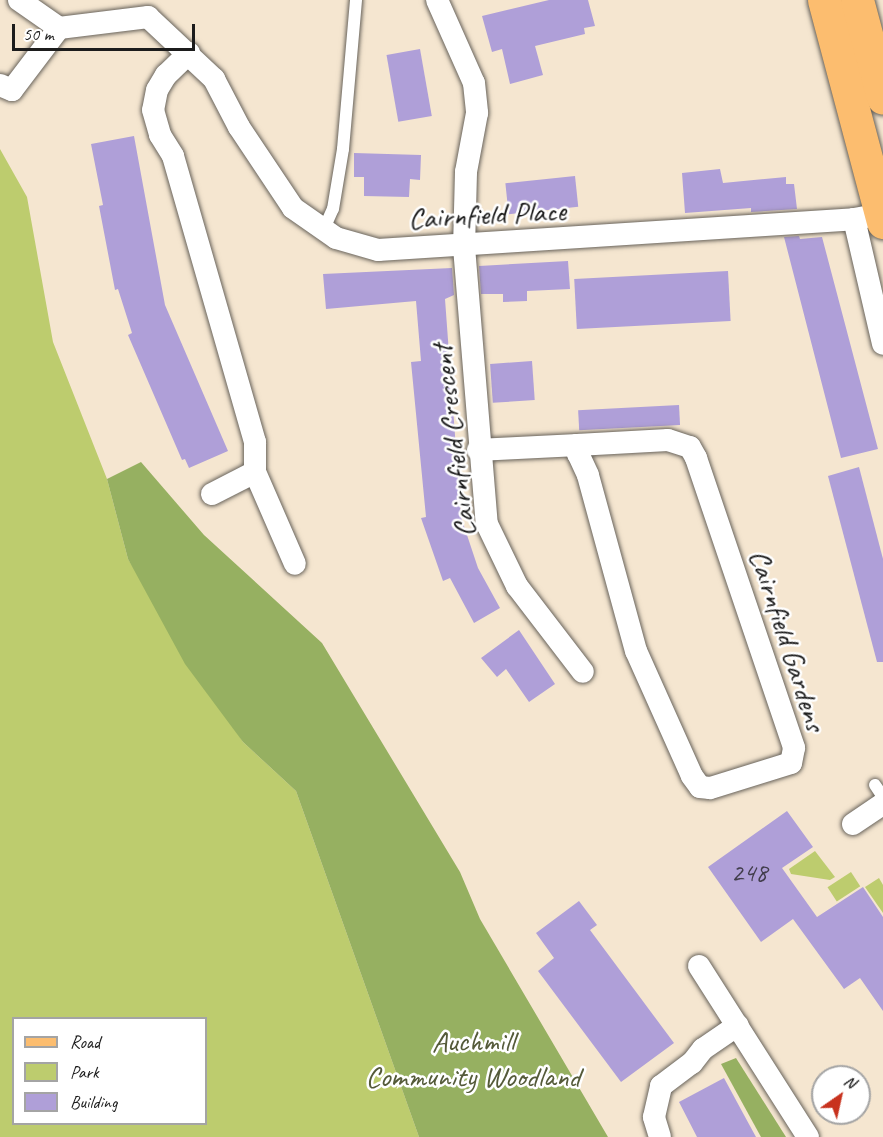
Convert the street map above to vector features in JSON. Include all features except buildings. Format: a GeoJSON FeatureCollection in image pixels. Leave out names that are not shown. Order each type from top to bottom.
{"type":"FeatureCollection","features":[{"type":"Feature","properties":{"kind":"main road"},"geometry":{"type":"LineString","coordinates":[[824,0],[875,217]]}},
{"type":"Feature","properties":{"kind":"main road"},"geometry":{"type":"LineString","coordinates":[[857,0],[883,98]]}},
{"type":"Feature","properties":{"kind":"street"},"geometry":{"type":"LineString","coordinates":[[6,88],[59,28],[20,0]]}},
{"type":"Feature","properties":{"kind":"street","name":"Cairnfield Crescent"},"geometry":{"type":"LineString","coordinates":[[437,0],[474,83],[477,113],[466,172],[464,247],[478,450],[487,524],[498,554],[517,586],[583,672]]}},
{"type":"Feature","properties":{"kind":"street","name":"Cairnfield Place"},"geometry":{"type":"LineString","coordinates":[[59,28],[148,17],[189,53],[214,79],[281,196],[323,231],[378,250],[464,247],[875,217]]}},
{"type":"Feature","properties":{"kind":"street"},"geometry":{"type":"LineString","coordinates":[[189,53],[166,75],[157,90],[153,110],[160,135],[173,156],[255,442],[255,472],[295,564]]}},
{"type":"Feature","properties":{"kind":"street"},"geometry":{"type":"LineString","coordinates":[[875,217],[883,344]]}},
{"type":"Feature","properties":{"kind":"street","name":"Cairnfield Gardens"},"geometry":{"type":"LineString","coordinates":[[478,450],[654,439],[690,447],[792,735],[791,763],[710,788],[700,787],[692,776],[636,651],[577,445]]}},
{"type":"Feature","properties":{"kind":"street"},"geometry":{"type":"LineString","coordinates":[[212,494],[255,472]]}},
{"type":"Feature","properties":{"kind":"street"},"geometry":{"type":"LineString","coordinates":[[853,824],[879,794]]}},
{"type":"Feature","properties":{"kind":"street"},"geometry":{"type":"LineString","coordinates":[[699,966],[808,1137]]}},
{"type":"Feature","properties":{"kind":"street"},"geometry":{"type":"LineString","coordinates":[[660,1137],[654,1117],[661,1086],[692,1063],[703,1049],[738,1025]]}},
{"type":"Feature","properties":{"kind":"lane"},"geometry":{"type":"LineString","coordinates":[[323,231],[333,208],[343,149],[356,0]]}},
{"type":"Feature","properties":{"kind":"lane"},"geometry":{"type":"LineString","coordinates":[[879,794],[883,797]]}},
{"type":"Feature","properties":{"kind":"green space"},"geometry":{"type":"Polygon","coordinates":[[[0,149],[27,197],[53,342],[107,479],[128,559],[243,742],[296,791],[419,1137],[0,1137],[0,149]]]}},
{"type":"Feature","properties":{"kind":"green space","name":"Auchmill Community Woodland"},"geometry":{"type":"Polygon","coordinates":[[[141,462],[204,535],[322,643],[460,872],[480,919],[608,1137],[419,1137],[296,791],[243,742],[185,664],[128,559],[107,479],[141,462]]]}},
{"type":"Feature","properties":{"kind":"green space"},"geometry":{"type":"Polygon","coordinates":[[[815,851],[835,877],[830,880],[791,874],[789,869],[815,851]]]}},
{"type":"Feature","properties":{"kind":"green space"},"geometry":{"type":"Polygon","coordinates":[[[851,872],[860,886],[837,902],[828,887],[851,872]]]}},
{"type":"Feature","properties":{"kind":"green space"},"geometry":{"type":"Polygon","coordinates":[[[879,878],[883,885],[883,913],[865,887],[879,878]]]}},
{"type":"Feature","properties":{"kind":"green space"},"geometry":{"type":"Polygon","coordinates":[[[736,1058],[786,1137],[761,1137],[721,1064],[736,1058]]]}}]}
